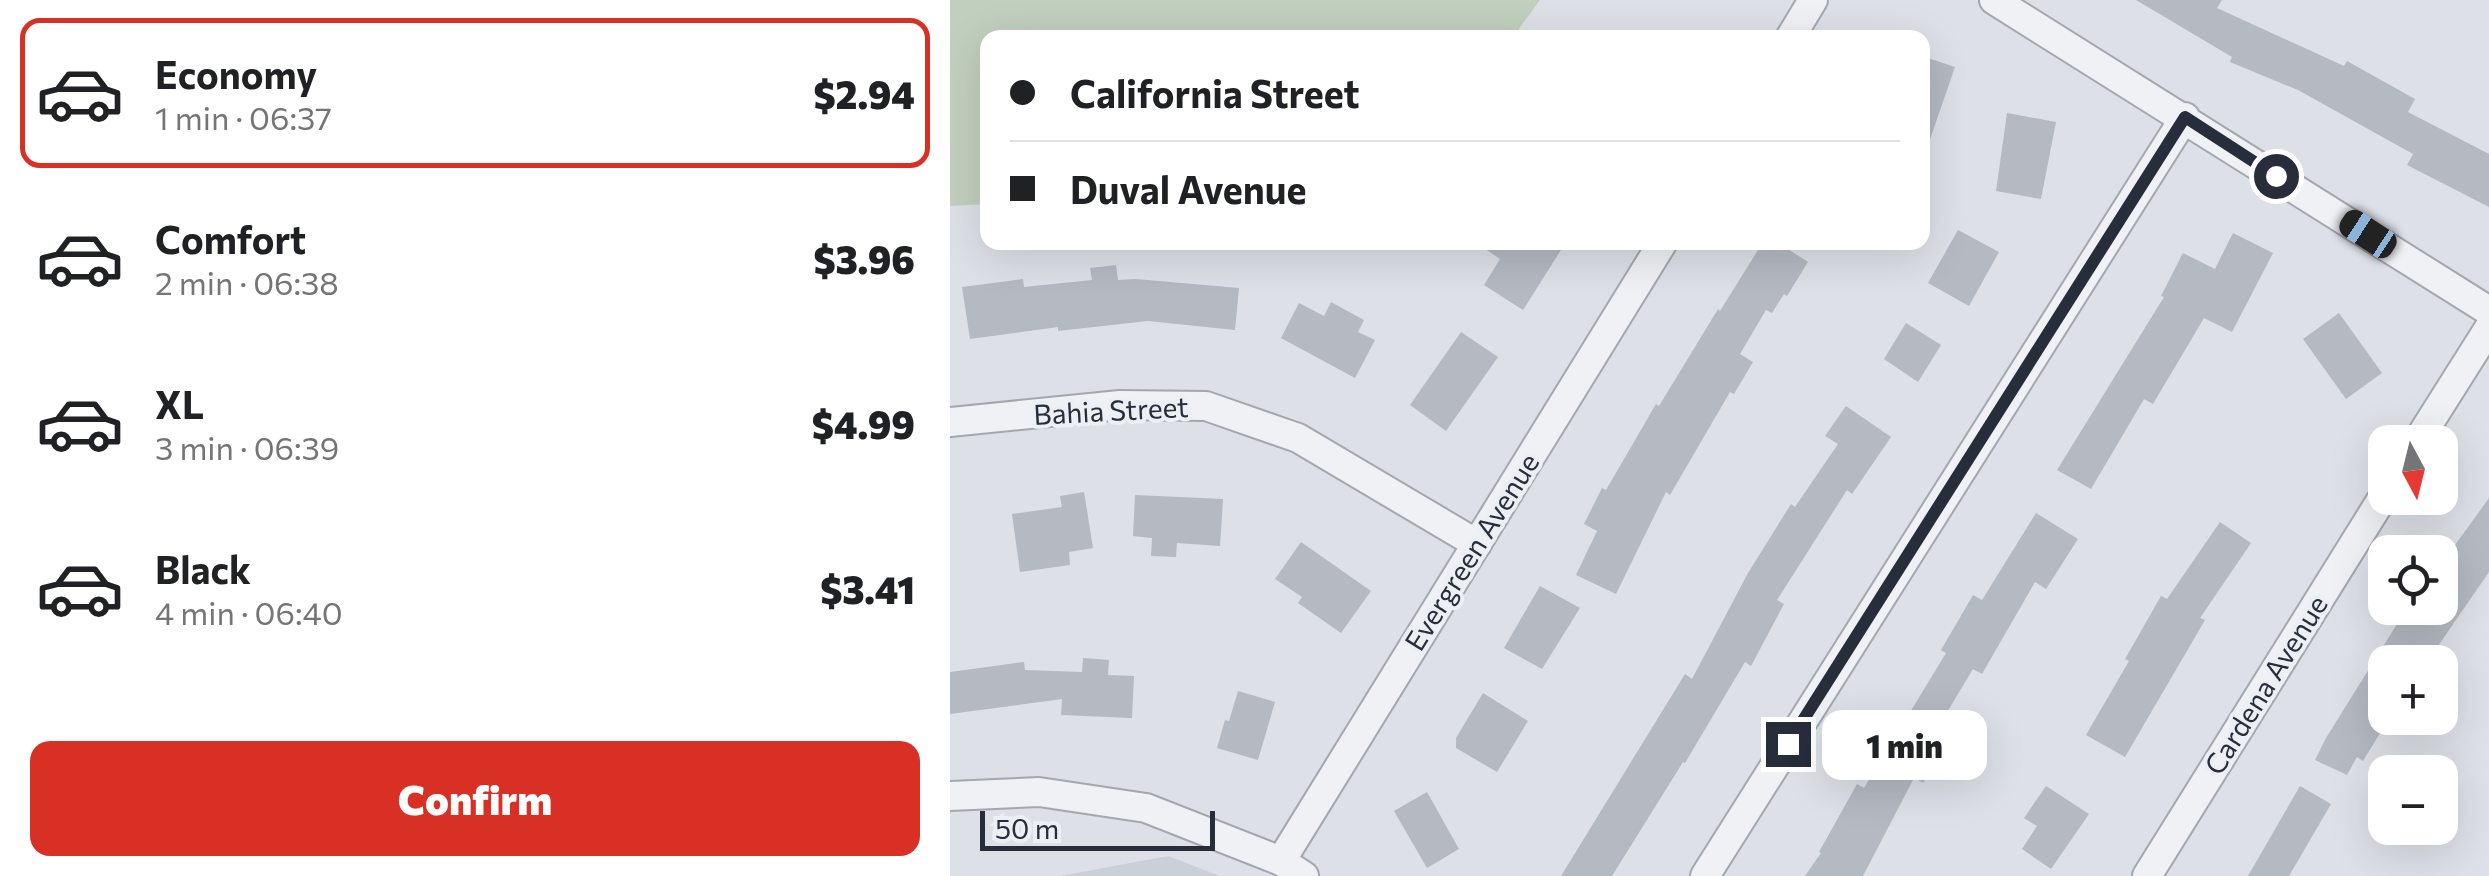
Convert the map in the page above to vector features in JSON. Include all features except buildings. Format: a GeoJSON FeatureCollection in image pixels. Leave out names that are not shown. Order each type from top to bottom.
{"type":"FeatureCollection","features":[{"type":"Feature","properties":{"kind":"street"},"geometry":{"type":"LineString","coordinates":[[1795,30],[1813,0]]}},
{"type":"Feature","properties":{"kind":"street"},"geometry":{"type":"LineString","coordinates":[[1994,0],[2489,311]]}},
{"type":"Feature","properties":{"kind":"street"},"geometry":{"type":"LineString","coordinates":[[1704,876],[2185,117]]}},
{"type":"Feature","properties":{"kind":"street","name":"Evergreen Avenue"},"geometry":{"type":"LineString","coordinates":[[1293,869],[1477,544],[1659,250]]}},
{"type":"Feature","properties":{"kind":"street"},"geometry":{"type":"LineString","coordinates":[[2428,425],[2489,328]]}},
{"type":"Feature","properties":{"kind":"street","name":"Bahia Street"},"geometry":{"type":"LineString","coordinates":[[950,422],[1120,405],[1206,406],[1298,438],[1477,544]]}},
{"type":"Feature","properties":{"kind":"street","name":"Cardena Avenue"},"geometry":{"type":"LineString","coordinates":[[2147,876],[2372,515]]}},
{"type":"Feature","properties":{"kind":"street"},"geometry":{"type":"LineString","coordinates":[[950,796],[1038,792],[1146,808],[1293,869]]}},
{"type":"Feature","properties":{"kind":"shaded area"},"geometry":{"type":"Polygon","coordinates":[[[1168,856],[1220,876],[1061,876],[1168,856]]]}},
{"type":"Feature","properties":{"kind":"green space"},"geometry":{"type":"Polygon","coordinates":[[[950,0],[1540,0],[1518,30],[980,30],[980,204],[950,206],[950,0]]]}},
{"type":"Feature","properties":{"kind":"route"},"geometry":{"type":"LineString","coordinates":[[1788,744],[2185,117],[2276,176]]}}]}
